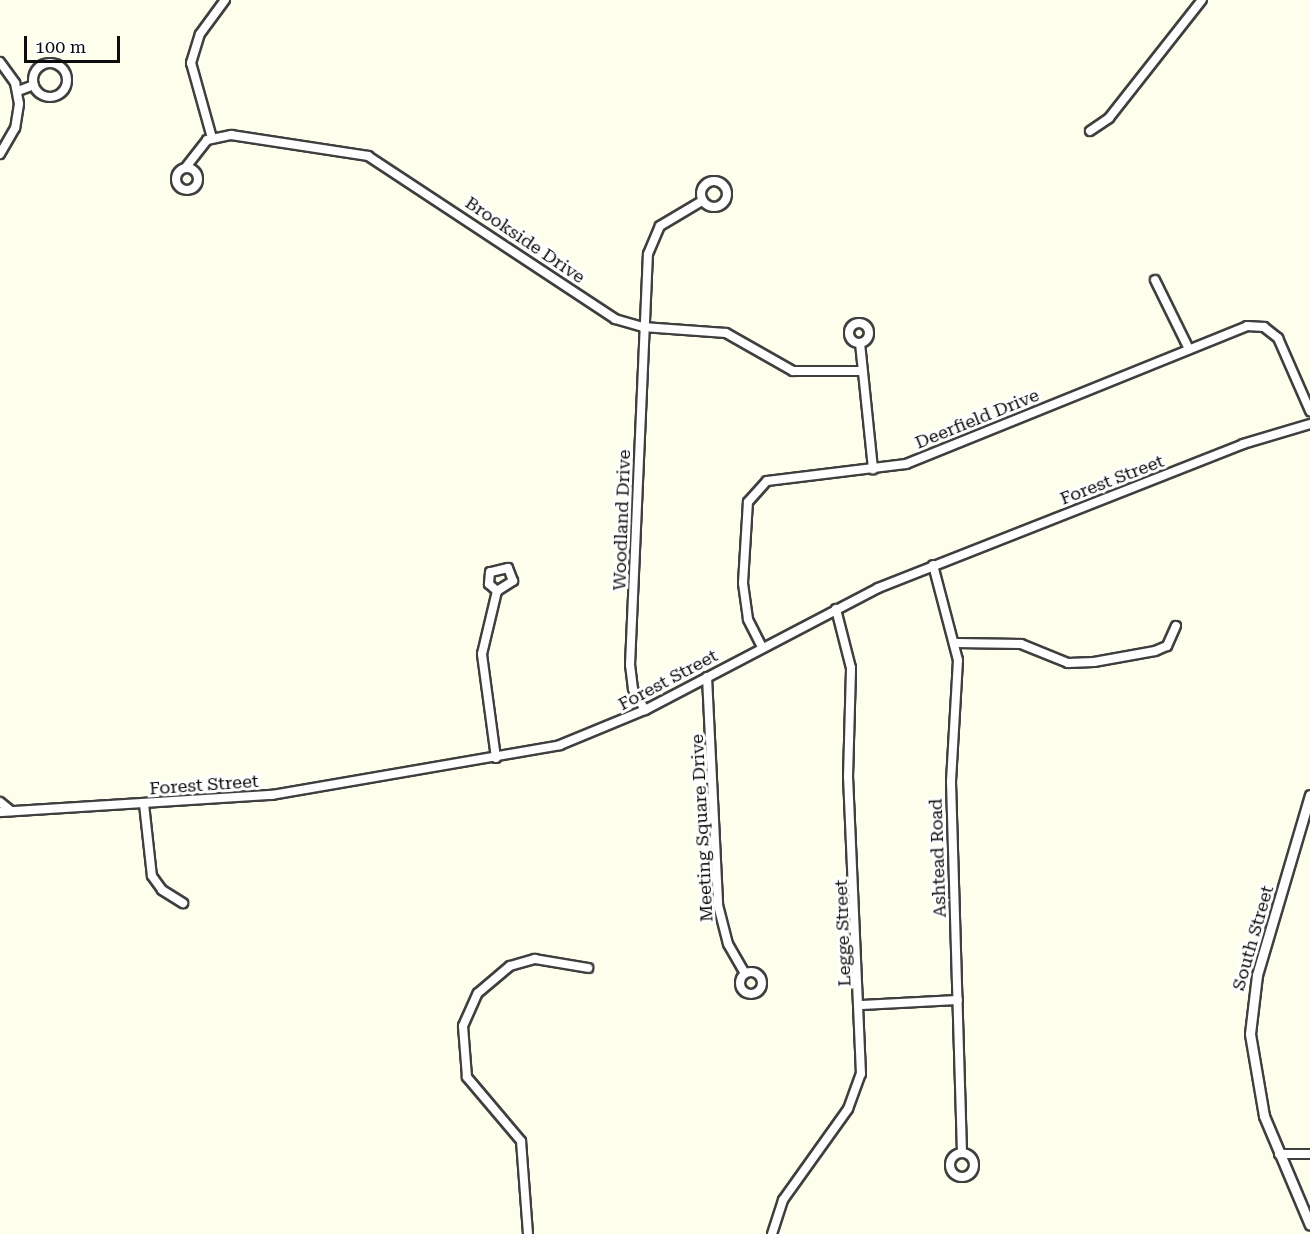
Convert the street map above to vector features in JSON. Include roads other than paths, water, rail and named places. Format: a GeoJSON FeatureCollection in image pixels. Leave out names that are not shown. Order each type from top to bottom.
{"type":"FeatureCollection","features":[{"type":"Feature","properties":{"kind":"street"},"geometry":{"type":"LineString","coordinates":[[186,167],[191,155],[212,138],[191,63],[200,34],[225,0]]}},
{"type":"Feature","properties":{"kind":"street"},"geometry":{"type":"LineString","coordinates":[[1090,132],[1109,118],[1202,0]]}},
{"type":"Feature","properties":{"kind":"street"},"geometry":{"type":"LineString","coordinates":[[0,62],[18,91],[16,122],[0,154]]}},
{"type":"Feature","properties":{"kind":"street"},"geometry":{"type":"LineString","coordinates":[[47,64],[60,67],[66,76],[66,86],[55,96],[41,94],[34,85],[36,72],[47,64]]}},
{"type":"Feature","properties":{"kind":"street"},"geometry":{"type":"LineString","coordinates":[[18,91],[34,85]]}},
{"type":"Feature","properties":{"kind":"street","name":"Brookside Drive"},"geometry":{"type":"LineString","coordinates":[[212,138],[244,135],[381,161],[610,317],[643,327],[726,333],[793,371],[861,371]]}},
{"type":"Feature","properties":{"kind":"street","name":"Woodland Drive"},"geometry":{"type":"LineString","coordinates":[[645,710],[633,689],[630,665],[643,327],[654,237],[679,212],[702,201]]}},
{"type":"Feature","properties":{"kind":"street"},"geometry":{"type":"LineString","coordinates":[[1155,280],[1189,349]]}},
{"type":"Feature","properties":{"kind":"street","name":"Deerfield Drive"},"geometry":{"type":"LineString","coordinates":[[762,647],[743,593],[746,512],[752,493],[774,479],[873,469],[913,461],[1242,327],[1268,328],[1290,360],[1310,411]]}},
{"type":"Feature","properties":{"kind":"street"},"geometry":{"type":"LineString","coordinates":[[860,344],[873,469]]}},
{"type":"Feature","properties":{"kind":"street","name":"Forest Street"},"geometry":{"type":"LineString","coordinates":[[0,812],[273,795],[496,758],[575,741],[645,710],[836,609],[933,565],[1243,444],[1310,424]]}},
{"type":"Feature","properties":{"kind":"street","name":"Ashtead Road"},"geometry":{"type":"LineString","coordinates":[[933,565],[957,644],[951,782],[962,1153]]}},
{"type":"Feature","properties":{"kind":"street"},"geometry":{"type":"LineString","coordinates":[[496,758],[482,654],[497,591]]}},
{"type":"Feature","properties":{"kind":"street","name":"Legge Street"},"geometry":{"type":"LineString","coordinates":[[772,1234],[786,1195],[857,1091],[861,1005],[848,777],[851,662],[836,609]]}},
{"type":"Feature","properties":{"kind":"street"},"geometry":{"type":"LineString","coordinates":[[957,644],[1021,644],[1068,663],[1094,662],[1155,651],[1167,646],[1176,626]]}},
{"type":"Feature","properties":{"kind":"street","name":"Meeting Square Drive"},"geometry":{"type":"LineString","coordinates":[[707,677],[718,905],[728,944],[745,973]]}},
{"type":"Feature","properties":{"kind":"street","name":"South Street"},"geometry":{"type":"LineString","coordinates":[[1310,795],[1251,1013],[1256,1084],[1279,1154],[1310,1225]]}},
{"type":"Feature","properties":{"kind":"street"},"geometry":{"type":"LineString","coordinates":[[0,802],[10,811]]}},
{"type":"Feature","properties":{"kind":"street"},"geometry":{"type":"LineString","coordinates":[[144,804],[152,876],[162,890],[183,903]]}},
{"type":"Feature","properties":{"kind":"street"},"geometry":{"type":"LineString","coordinates":[[528,1234],[520,1141],[468,1077],[461,1053],[463,1026],[477,993],[510,966],[535,959],[588,968]]}},
{"type":"Feature","properties":{"kind":"street"},"geometry":{"type":"LineString","coordinates":[[861,1005],[957,1000]]}},
{"type":"Feature","properties":{"kind":"street"},"geometry":{"type":"LineString","coordinates":[[1279,1154],[1310,1154]]}}]}
